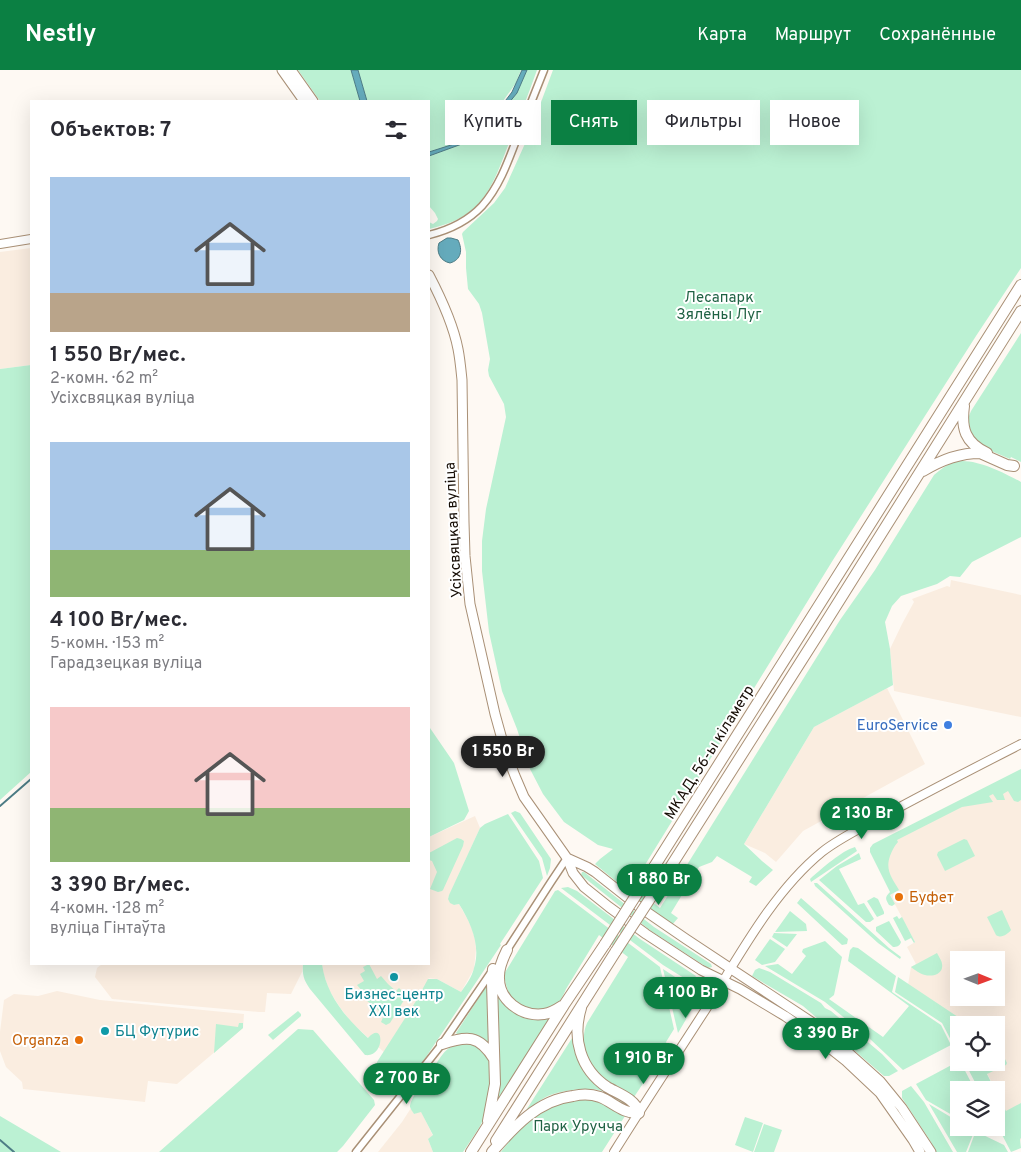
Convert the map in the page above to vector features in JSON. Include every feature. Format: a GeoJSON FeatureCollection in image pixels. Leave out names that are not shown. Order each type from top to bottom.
{"type":"FeatureCollection","features":[{"type":"Feature","properties":{"kind":"highway","name":"МКАД, 56-ы кіламетр"},"geometry":{"type":"LineString","coordinates":[[471,1152],[654,867],[1021,285]]}},
{"type":"Feature","properties":{"kind":"highway","name":"МКАД, 56-ы кіламетр"},"geometry":{"type":"LineString","coordinates":[[490,1152],[1021,311]]}},
{"type":"Feature","properties":{"kind":"highway"},"geometry":{"type":"LineString","coordinates":[[965,400],[962,418],[964,432],[971,443],[978,449],[1009,462],[1018,468]]}},
{"type":"Feature","properties":{"kind":"highway"},"geometry":{"type":"LineString","coordinates":[[920,472],[950,457],[975,453],[980,453],[1018,468]]}},
{"type":"Feature","properties":{"kind":"highway"},"geometry":{"type":"LineString","coordinates":[[507,950],[499,976],[503,995],[508,1001],[520,1011],[536,1014],[553,1012],[564,1005]]}},
{"type":"Feature","properties":{"kind":"highway"},"geometry":{"type":"LineString","coordinates":[[485,1131],[495,1084],[493,969]]}},
{"type":"Feature","properties":{"kind":"highway"},"geometry":{"type":"LineString","coordinates":[[490,1152],[523,1119],[544,1104],[556,1099],[577,1095],[596,1096],[627,1112],[639,1112],[635,1104],[606,1086],[586,1066],[577,1040],[578,1017],[581,1008]]}},
{"type":"Feature","properties":{"kind":"highway"},"geometry":{"type":"LineString","coordinates":[[442,1044],[462,1038],[470,1038],[488,1049],[494,1060]]}},
{"type":"Feature","properties":{"kind":"main road"},"geometry":{"type":"LineString","coordinates":[[282,70],[303,100]]}},
{"type":"Feature","properties":{"kind":"main road"},"geometry":{"type":"LineString","coordinates":[[291,70],[312,100]]}},
{"type":"Feature","properties":{"kind":"main road","name":"Усіхсвяцкая вуліца"},"geometry":{"type":"LineString","coordinates":[[430,278],[449,319],[460,358],[465,556],[470,604],[505,750],[524,797],[567,858],[573,873],[584,887],[646,934],[701,970],[740,989],[797,1023],[846,1061],[880,1093],[920,1152]]}},
{"type":"Feature","properties":{"kind":"main road","name":"Усіхсвяцкая вуліца"},"geometry":{"type":"LineString","coordinates":[[567,858],[595,872],[638,906],[813,1023],[880,1080],[931,1152]]}},
{"type":"Feature","properties":{"kind":"street"},"geometry":{"type":"LineString","coordinates":[[430,235],[451,228],[468,218],[482,206],[496,186],[507,165],[544,70]]}},
{"type":"Feature","properties":{"kind":"street"},"geometry":{"type":"LineString","coordinates":[[0,244],[30,239]]}},
{"type":"Feature","properties":{"kind":"street"},"geometry":{"type":"LineString","coordinates":[[614,1152],[752,935],[779,896],[798,874],[823,851],[854,832],[930,790],[1021,744]]}},
{"type":"Feature","properties":{"kind":"street"},"geometry":{"type":"LineString","coordinates":[[356,1152],[442,1044],[507,950],[567,858]]}},
{"type":"Feature","properties":{"kind":"shaded area"},"geometry":{"type":"Polygon","coordinates":[[[30,248],[30,365],[0,369],[0,252],[30,248]]]}},
{"type":"Feature","properties":{"kind":"shaded area"},"geometry":{"type":"Polygon","coordinates":[[[951,580],[1021,595],[1021,717],[894,691],[890,649],[914,602],[912,599],[947,586],[950,587],[951,580]]]}},
{"type":"Feature","properties":{"kind":"shaded area"},"geometry":{"type":"Polygon","coordinates":[[[887,688],[925,764],[803,831],[776,862],[765,853],[744,844],[814,727],[887,688]]]}},
{"type":"Feature","properties":{"kind":"shaded area"},"geometry":{"type":"Polygon","coordinates":[[[1021,774],[1021,1141],[1005,1109],[1005,1081],[991,1081],[986,1071],[1005,1071],[1005,1016],[951,1016],[908,985],[911,967],[916,964],[907,947],[915,942],[890,895],[896,892],[877,855],[879,845],[1021,774]]]}},
{"type":"Feature","properties":{"kind":"shaded area"},"geometry":{"type":"Polygon","coordinates":[[[475,816],[480,828],[448,898],[454,905],[459,904],[472,929],[476,949],[474,969],[461,992],[437,979],[427,978],[432,980],[386,1054],[351,1022],[339,1006],[329,990],[322,965],[430,965],[430,837],[475,816]]]}},
{"type":"Feature","properties":{"kind":"shaded area"},"geometry":{"type":"Polygon","coordinates":[[[101,965],[303,965],[302,972],[291,994],[267,993],[265,1012],[112,999],[95,977],[97,968],[101,965]]]}},
{"type":"Feature","properties":{"kind":"shaded area"},"geometry":{"type":"Polygon","coordinates":[[[57,991],[100,1000],[244,1014],[243,1028],[177,1084],[148,1081],[145,1102],[23,1089],[22,1082],[6,1067],[0,1051],[4,1000],[14,994],[38,996],[57,991]]]}},
{"type":"Feature","properties":{"kind":"shaded area"},"geometry":{"type":"Polygon","coordinates":[[[411,1108],[414,1114],[421,1111],[433,1136],[428,1139],[433,1152],[378,1152],[402,1122],[411,1108]]]}},
{"type":"Feature","properties":{"kind":"green space"},"geometry":{"type":"Polygon","coordinates":[[[298,70],[351,70],[360,100],[319,100],[298,70]]]}},
{"type":"Feature","properties":{"kind":"green space"},"geometry":{"type":"Polygon","coordinates":[[[358,70],[521,70],[516,83],[504,100],[445,100],[445,145],[450,145],[430,152],[430,100],[367,100],[358,70]]]}},
{"type":"Feature","properties":{"kind":"green space"},"geometry":{"type":"Polygon","coordinates":[[[527,70],[537,70],[526,100],[511,100],[517,93],[527,70]]]}},
{"type":"Feature","properties":{"kind":"green space","name":"Лесапарк Зялёны Луг"},"geometry":{"type":"Polygon","coordinates":[[[553,70],[1021,70],[1021,268],[833,560],[632,886],[660,908],[840,620],[875,570],[934,475],[951,463],[962,461],[989,467],[1021,482],[1021,537],[972,562],[960,577],[950,576],[937,584],[901,596],[892,606],[885,622],[890,649],[893,685],[814,727],[744,844],[773,870],[756,886],[749,882],[752,877],[717,856],[712,862],[699,867],[671,913],[678,918],[672,925],[595,864],[613,849],[598,845],[564,822],[543,794],[530,769],[502,691],[489,632],[482,571],[482,541],[486,509],[506,417],[504,404],[489,376],[490,359],[482,313],[479,304],[468,289],[466,252],[462,234],[494,203],[505,188],[524,145],[541,145],[541,102],[553,70]]]}},
{"type":"Feature","properties":{"kind":"green space"},"geometry":{"type":"Polygon","coordinates":[[[459,145],[508,145],[494,180],[479,203],[462,217],[430,229],[430,222],[433,224],[438,219],[430,207],[430,156],[459,145]]]}},
{"type":"Feature","properties":{"kind":"green space"},"geometry":{"type":"Polygon","coordinates":[[[1021,333],[1021,462],[975,444],[968,433],[967,421],[971,411],[1021,333]]]}},
{"type":"Feature","properties":{"kind":"green space"},"geometry":{"type":"Polygon","coordinates":[[[30,365],[30,773],[0,800],[0,369],[30,365]]]}},
{"type":"Feature","properties":{"kind":"green space"},"geometry":{"type":"Polygon","coordinates":[[[430,728],[454,763],[469,811],[464,820],[430,837],[430,728]]]}},
{"type":"Feature","properties":{"kind":"green space"},"geometry":{"type":"Polygon","coordinates":[[[1021,769],[1021,800],[1018,802],[1014,801],[1008,791],[1003,794],[1005,800],[997,800],[993,794],[989,796],[993,802],[962,807],[897,840],[898,842],[891,854],[888,866],[890,874],[899,890],[890,895],[895,904],[889,905],[886,899],[890,892],[870,852],[873,844],[1021,769]]]}},
{"type":"Feature","properties":{"kind":"green space"},"geometry":{"type":"Polygon","coordinates":[[[515,811],[520,813],[551,859],[547,876],[542,858],[511,813],[515,811]]]}},
{"type":"Feature","properties":{"kind":"green space"},"geometry":{"type":"Polygon","coordinates":[[[508,814],[539,861],[543,878],[501,945],[422,1063],[403,1085],[393,1086],[379,1073],[377,1062],[428,979],[437,979],[461,992],[472,975],[476,960],[474,935],[459,904],[454,905],[448,899],[480,828],[508,814]]]}},
{"type":"Feature","properties":{"kind":"green space"},"geometry":{"type":"Polygon","coordinates":[[[457,838],[464,841],[442,891],[438,892],[430,889],[437,872],[430,860],[430,852],[457,838]]]}},
{"type":"Feature","properties":{"kind":"green space"},"geometry":{"type":"Polygon","coordinates":[[[964,839],[967,840],[975,856],[945,871],[937,855],[938,852],[964,839]]]}},
{"type":"Feature","properties":{"kind":"green space"},"geometry":{"type":"Polygon","coordinates":[[[855,847],[857,851],[811,882],[810,879],[832,860],[855,847]]]}},
{"type":"Feature","properties":{"kind":"green space"},"geometry":{"type":"Polygon","coordinates":[[[859,853],[861,859],[839,869],[858,905],[864,903],[874,919],[870,922],[866,922],[819,880],[837,866],[859,853]]]}},
{"type":"Feature","properties":{"kind":"green space"},"geometry":{"type":"Polygon","coordinates":[[[582,872],[654,927],[711,964],[712,967],[708,968],[651,931],[581,875],[582,872]]]}},
{"type":"Feature","properties":{"kind":"green space"},"geometry":{"type":"Polygon","coordinates":[[[814,883],[817,883],[901,957],[900,959],[878,943],[815,886],[814,883]]]}},
{"type":"Feature","properties":{"kind":"green space"},"geometry":{"type":"Polygon","coordinates":[[[568,887],[577,891],[640,939],[696,976],[692,983],[663,965],[561,888],[568,887]]]}},
{"type":"Feature","properties":{"kind":"green space"},"geometry":{"type":"Polygon","coordinates":[[[558,890],[660,967],[674,1029],[666,1042],[668,1046],[634,1097],[600,1077],[595,1072],[588,1059],[584,1044],[587,1023],[628,957],[599,935],[562,998],[556,1005],[548,1008],[534,1009],[521,1006],[510,995],[506,985],[504,974],[555,891],[558,890]]]}},
{"type":"Feature","properties":{"kind":"green space"},"geometry":{"type":"Polygon","coordinates":[[[874,897],[878,899],[884,912],[884,914],[877,917],[867,901],[874,897]]]}},
{"type":"Feature","properties":{"kind":"green space"},"geometry":{"type":"Polygon","coordinates":[[[801,898],[848,939],[847,944],[842,945],[797,903],[801,898]]]}},
{"type":"Feature","properties":{"kind":"green space"},"geometry":{"type":"Polygon","coordinates":[[[1002,910],[1011,930],[1000,936],[996,935],[987,917],[1002,910]]]}},
{"type":"Feature","properties":{"kind":"green space"},"geometry":{"type":"Polygon","coordinates":[[[790,911],[806,924],[807,931],[775,932],[790,911]]]}},
{"type":"Feature","properties":{"kind":"green space"},"geometry":{"type":"Polygon","coordinates":[[[897,916],[899,919],[902,917],[914,943],[911,938],[905,941],[893,918],[897,916]]]}},
{"type":"Feature","properties":{"kind":"green space"},"geometry":{"type":"Polygon","coordinates":[[[889,921],[901,942],[893,947],[876,931],[876,927],[889,921]]]}},
{"type":"Feature","properties":{"kind":"green space"},"geometry":{"type":"Polygon","coordinates":[[[774,933],[797,934],[787,947],[772,937],[774,933]]]}},
{"type":"Feature","properties":{"kind":"green space"},"geometry":{"type":"Polygon","coordinates":[[[770,939],[785,949],[775,962],[762,965],[755,960],[770,939]]]}},
{"type":"Feature","properties":{"kind":"green space"},"geometry":{"type":"Polygon","coordinates":[[[825,941],[842,957],[834,995],[829,999],[883,1037],[909,1006],[848,961],[850,950],[853,947],[858,948],[896,976],[892,992],[941,1025],[950,1046],[903,1070],[870,1039],[825,1002],[765,966],[778,964],[792,974],[806,956],[802,952],[803,949],[825,941]]]}},
{"type":"Feature","properties":{"kind":"green space"},"geometry":{"type":"Polygon","coordinates":[[[937,953],[942,962],[942,967],[937,974],[925,975],[911,967],[937,953]]]}},
{"type":"Feature","properties":{"kind":"green space"},"geometry":{"type":"Polygon","coordinates":[[[303,965],[322,965],[328,986],[345,1014],[368,1038],[374,1033],[378,1033],[380,1036],[379,1046],[376,1051],[365,1055],[310,989],[306,983],[303,965]]]}},
{"type":"Feature","properties":{"kind":"green space"},"geometry":{"type":"Polygon","coordinates":[[[370,965],[377,979],[381,976],[396,991],[399,988],[405,994],[404,1000],[390,1023],[386,1025],[381,1022],[384,1015],[366,1000],[368,998],[357,985],[364,981],[360,974],[365,971],[363,967],[370,965]]]}},
{"type":"Feature","properties":{"kind":"green space"},"geometry":{"type":"Polygon","coordinates":[[[759,968],[770,972],[821,1003],[882,1054],[898,1071],[889,1076],[884,1076],[803,1006],[752,976],[755,970],[759,968]]]}},
{"type":"Feature","properties":{"kind":"green space"},"geometry":{"type":"Polygon","coordinates":[[[663,969],[701,994],[678,1033],[663,969]]]}},
{"type":"Feature","properties":{"kind":"green space"},"geometry":{"type":"Polygon","coordinates":[[[898,977],[956,1016],[950,1016],[950,1038],[942,1023],[895,992],[898,977]]]}},
{"type":"Feature","properties":{"kind":"green space"},"geometry":{"type":"Polygon","coordinates":[[[489,982],[491,1045],[472,1035],[458,1035],[456,1033],[489,982]]]}},
{"type":"Feature","properties":{"kind":"green space"},"geometry":{"type":"Polygon","coordinates":[[[497,986],[504,1002],[515,1013],[533,1019],[553,1017],[495,1107],[497,986]]]}},
{"type":"Feature","properties":{"kind":"green space"},"geometry":{"type":"Polygon","coordinates":[[[298,1011],[301,1016],[273,1040],[268,1035],[298,1011]]]}},
{"type":"Feature","properties":{"kind":"green space"},"geometry":{"type":"Polygon","coordinates":[[[239,1023],[243,1023],[243,1028],[214,1053],[216,1024],[238,1027],[239,1023]]]}},
{"type":"Feature","properties":{"kind":"green space"},"geometry":{"type":"Polygon","coordinates":[[[298,1029],[313,1030],[374,1100],[375,1105],[337,1152],[159,1152],[298,1029]]]}},
{"type":"Feature","properties":{"kind":"green space"},"geometry":{"type":"Polygon","coordinates":[[[574,1035],[578,1059],[589,1078],[627,1103],[626,1105],[602,1091],[578,1089],[549,1096],[525,1112],[574,1035]]]}},
{"type":"Feature","properties":{"kind":"green space"},"geometry":{"type":"Polygon","coordinates":[[[465,1042],[478,1046],[490,1059],[493,1079],[484,1118],[463,1152],[433,1152],[428,1139],[433,1135],[421,1112],[414,1114],[410,1107],[412,1100],[426,1078],[432,1082],[436,1076],[438,1077],[443,1069],[436,1064],[445,1052],[454,1045],[465,1042]]]}},
{"type":"Feature","properties":{"kind":"green space"},"geometry":{"type":"Polygon","coordinates":[[[950,1066],[950,1071],[965,1071],[970,1081],[950,1081],[950,1114],[926,1100],[916,1084],[950,1066]]]}},
{"type":"Feature","properties":{"kind":"green space"},"geometry":{"type":"Polygon","coordinates":[[[969,1071],[993,1071],[987,1074],[990,1081],[974,1081],[969,1071]]]}},
{"type":"Feature","properties":{"kind":"green space"},"geometry":{"type":"Polygon","coordinates":[[[911,1086],[924,1102],[953,1152],[936,1152],[902,1098],[902,1091],[911,1086]]]}},
{"type":"Feature","properties":{"kind":"green space","name":"Парк Уручча"},"geometry":{"type":"Polygon","coordinates":[[[590,1098],[603,1101],[625,1116],[602,1152],[501,1152],[533,1116],[549,1106],[566,1101],[590,1098]]]}},
{"type":"Feature","properties":{"kind":"green space"},"geometry":{"type":"Polygon","coordinates":[[[1021,1103],[1021,1148],[1011,1152],[1003,1136],[1005,1136],[1005,1109],[1006,1111],[1021,1103]]]}},
{"type":"Feature","properties":{"kind":"green space"},"geometry":{"type":"Polygon","coordinates":[[[929,1104],[950,1117],[950,1136],[972,1136],[966,1152],[957,1152],[929,1104]]]}},
{"type":"Feature","properties":{"kind":"green space"},"geometry":{"type":"Polygon","coordinates":[[[0,1116],[56,1149],[61,1152],[0,1152],[0,1116]]]}},
{"type":"Feature","properties":{"kind":"green space"},"geometry":{"type":"Polygon","coordinates":[[[745,1117],[763,1123],[753,1152],[735,1145],[745,1117]]]}},
{"type":"Feature","properties":{"kind":"green space"},"geometry":{"type":"Polygon","coordinates":[[[764,1124],[782,1130],[774,1152],[754,1152],[764,1124]]]}},
{"type":"Feature","properties":{"kind":"green space"},"geometry":{"type":"Polygon","coordinates":[[[974,1136],[985,1136],[1004,1145],[1008,1152],[968,1152],[974,1136]]]}},
{"type":"Feature","properties":{"kind":"water"},"geometry":{"type":"Polygon","coordinates":[[[351,70],[358,70],[367,100],[360,100],[351,70]]]}},
{"type":"Feature","properties":{"kind":"water"},"geometry":{"type":"Polygon","coordinates":[[[522,70],[527,70],[517,93],[511,100],[506,100],[512,92],[522,70]]]}},
{"type":"Feature","properties":{"kind":"water"},"geometry":{"type":"Polygon","coordinates":[[[451,145],[459,145],[430,156],[430,152],[451,145]]]}},
{"type":"Feature","properties":{"kind":"water"},"geometry":{"type":"Polygon","coordinates":[[[447,238],[458,240],[460,247],[459,257],[450,263],[441,258],[438,250],[439,243],[447,238]]]}},
{"type":"Feature","properties":{"kind":"waterway"},"geometry":{"type":"LineString","coordinates":[[0,806],[30,780]]}},
{"type":"Feature","properties":{"kind":"waterway"},"geometry":{"type":"LineString","coordinates":[[0,1140],[14,1152]]}},
{"type":"Feature","properties":{"kind":"place","name":"EuroService"},"geometry":{"type":"Point","coordinates":[948,725]}},
{"type":"Feature","properties":{"kind":"place","name":"Буфет"},"geometry":{"type":"Point","coordinates":[899,897]}},
{"type":"Feature","properties":{"kind":"place","name":"Бизнес-центр XXI век"},"geometry":{"type":"Point","coordinates":[394,977]}},
{"type":"Feature","properties":{"kind":"place","name":"БЦ Футурис"},"geometry":{"type":"Point","coordinates":[105,1031]}},
{"type":"Feature","properties":{"kind":"place","name":"Organza"},"geometry":{"type":"Point","coordinates":[79,1040]}}]}
